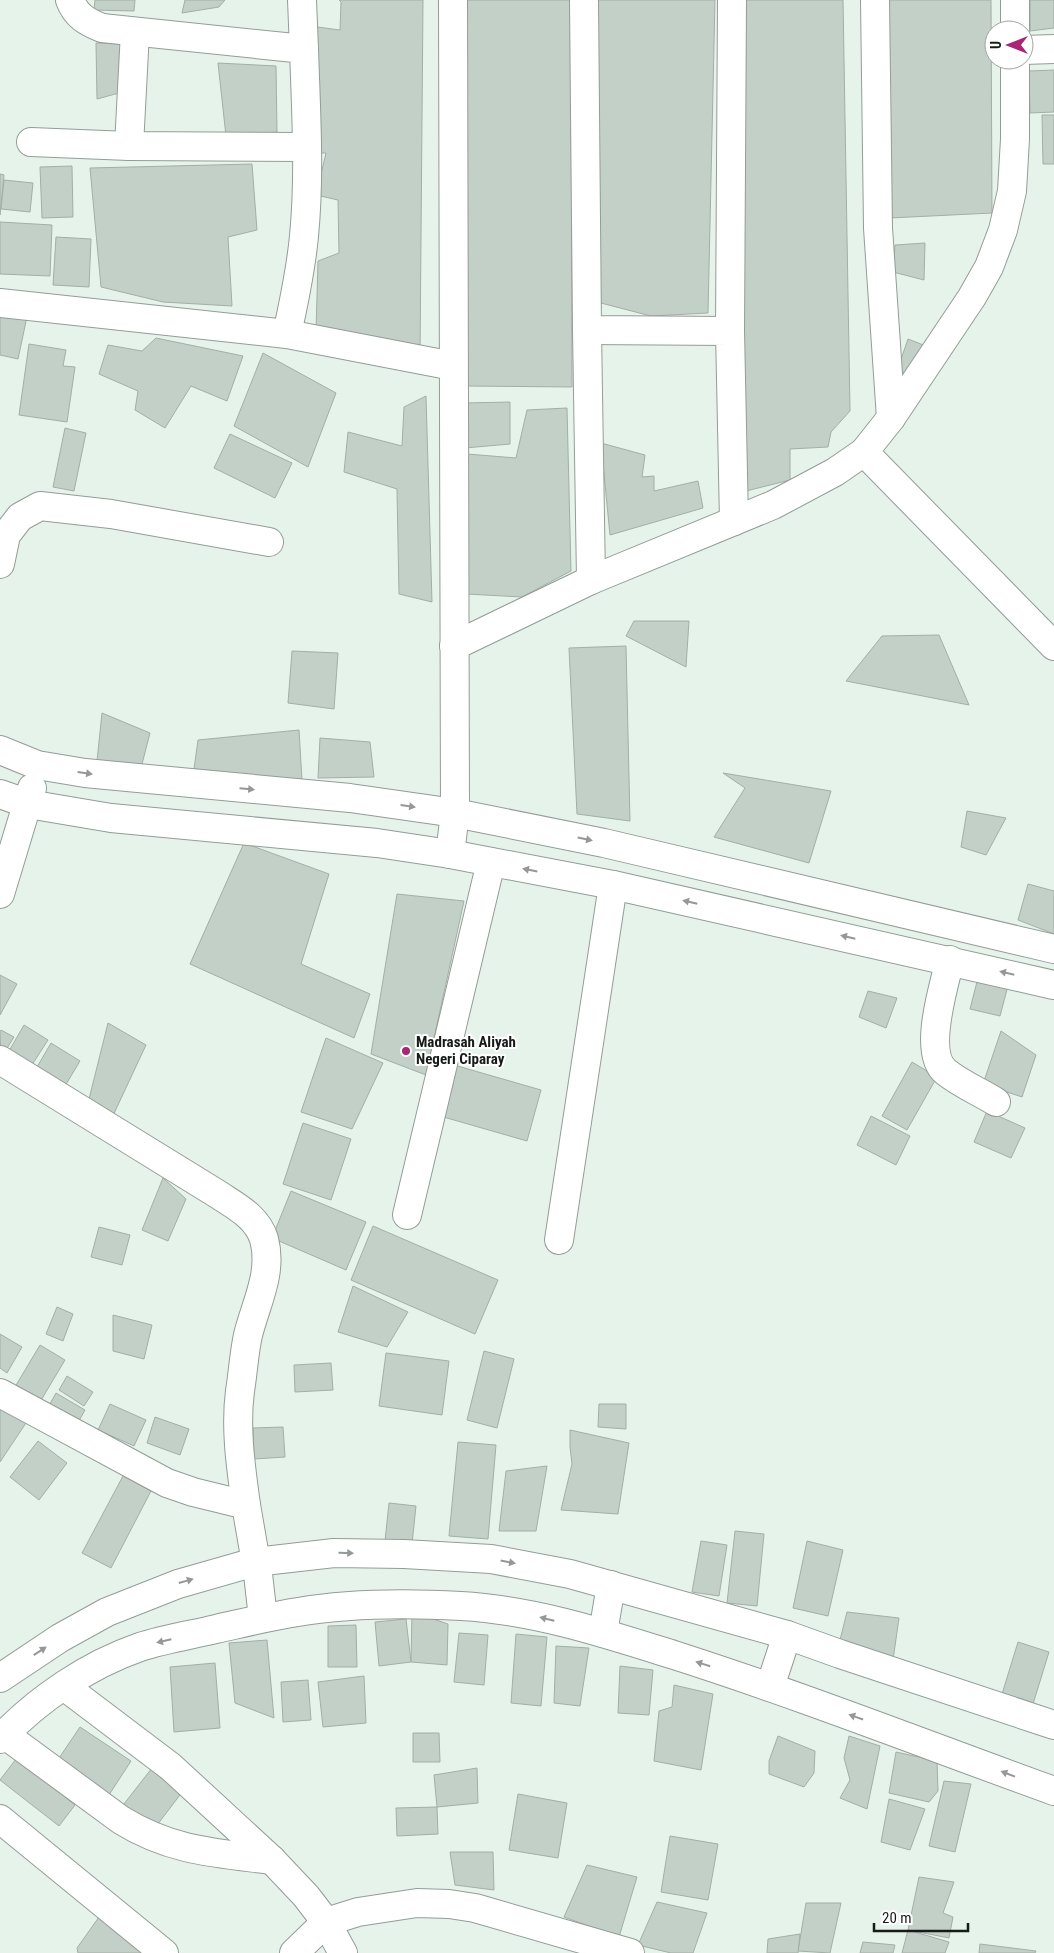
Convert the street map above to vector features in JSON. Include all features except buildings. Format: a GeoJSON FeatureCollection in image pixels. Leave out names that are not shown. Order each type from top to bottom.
{"type":"FeatureCollection","features":[{"type":"Feature","properties":{"kind":"street"},"geometry":{"type":"LineString","coordinates":[[70,0],[79,16],[102,28],[304,49]]}},
{"type":"Feature","properties":{"kind":"street"},"geometry":{"type":"LineString","coordinates":[[287,334],[298,283],[304,237],[307,147],[302,0]]}},
{"type":"Feature","properties":{"kind":"street"},"geometry":{"type":"LineString","coordinates":[[450,854],[456,813],[453,0]]}},
{"type":"Feature","properties":{"kind":"street"},"geometry":{"type":"LineString","coordinates":[[584,0],[591,580]]}},
{"type":"Feature","properties":{"kind":"street"},"geometry":{"type":"LineString","coordinates":[[732,0],[730,332],[734,521]]}},
{"type":"Feature","properties":{"kind":"street"},"geometry":{"type":"LineString","coordinates":[[874,0],[878,228],[891,418]]}},
{"type":"Feature","properties":{"kind":"street"},"geometry":{"type":"LineString","coordinates":[[1016,0],[1016,20]]}},
{"type":"Feature","properties":{"kind":"street"},"geometry":{"type":"LineString","coordinates":[[129,146],[136,32]]}},
{"type":"Feature","properties":{"kind":"street"},"geometry":{"type":"LineString","coordinates":[[1034,50],[1054,49]]}},
{"type":"Feature","properties":{"kind":"street"},"geometry":{"type":"LineString","coordinates":[[454,646],[591,580],[773,505],[835,472],[864,452],[891,418],[972,297],[989,266],[1003,230],[1012,191],[1015,139],[1015,70]]}},
{"type":"Feature","properties":{"kind":"street"},"geometry":{"type":"LineString","coordinates":[[31,142],[129,146],[307,147]]}},
{"type":"Feature","properties":{"kind":"street"},"geometry":{"type":"LineString","coordinates":[[0,303],[287,334],[453,366]]}},
{"type":"Feature","properties":{"kind":"street"},"geometry":{"type":"LineString","coordinates":[[587,330],[730,332]]}},
{"type":"Feature","properties":{"kind":"street"},"geometry":{"type":"LineString","coordinates":[[864,452],[1054,646]]}},
{"type":"Feature","properties":{"kind":"street"},"geometry":{"type":"LineString","coordinates":[[0,564],[6,535],[20,517],[40,506],[111,514],[269,542]]}},
{"type":"Feature","properties":{"kind":"street"},"geometry":{"type":"LineString","coordinates":[[0,750],[37,765],[142,780],[350,798],[456,813],[604,843],[1054,949]]}},
{"type":"Feature","properties":{"kind":"street"},"geometry":{"type":"LineString","coordinates":[[0,894],[28,804],[37,765]]}},
{"type":"Feature","properties":{"kind":"street"},"geometry":{"type":"LineString","coordinates":[[0,794],[28,804],[128,820],[377,843],[450,854],[613,885],[1054,985]]}},
{"type":"Feature","properties":{"kind":"street"},"geometry":{"type":"LineString","coordinates":[[408,1215],[491,862]]}},
{"type":"Feature","properties":{"kind":"street"},"geometry":{"type":"LineString","coordinates":[[559,1240],[613,885]]}},
{"type":"Feature","properties":{"kind":"street"},"geometry":{"type":"LineString","coordinates":[[950,960],[936,1030],[936,1058],[945,1072],[996,1102]]}},
{"type":"Feature","properties":{"kind":"street"},"geometry":{"type":"LineString","coordinates":[[0,1060],[219,1195],[248,1215],[258,1225],[264,1238],[267,1263],[260,1299],[248,1336],[240,1394],[240,1460],[262,1610]]}},
{"type":"Feature","properties":{"kind":"street"},"geometry":{"type":"LineString","coordinates":[[0,1393],[168,1483],[193,1492],[246,1505]]}},
{"type":"Feature","properties":{"kind":"street"},"geometry":{"type":"LineString","coordinates":[[0,1678],[60,1638],[106,1612],[178,1584],[334,1553],[404,1554],[491,1559],[570,1574],[786,1637],[1054,1725]]}},
{"type":"Feature","properties":{"kind":"street"},"geometry":{"type":"LineString","coordinates":[[604,1630],[610,1587]]}},
{"type":"Feature","properties":{"kind":"street"},"geometry":{"type":"LineString","coordinates":[[272,1860],[182,1848],[138,1831],[2,1736],[64,1686],[97,1666],[141,1647],[262,1610],[387,1605],[461,1606],[509,1611],[604,1630],[771,1684],[1053,1789]]}},
{"type":"Feature","properties":{"kind":"street"},"geometry":{"type":"LineString","coordinates":[[771,1684],[786,1637]]}},
{"type":"Feature","properties":{"kind":"street"},"geometry":{"type":"LineString","coordinates":[[64,1686],[171,1767],[272,1860],[306,1896],[326,1922],[343,1953]]}},
{"type":"Feature","properties":{"kind":"street"},"geometry":{"type":"LineString","coordinates":[[0,1819],[164,1953]]}},
{"type":"Feature","properties":{"kind":"street"},"geometry":{"type":"LineString","coordinates":[[294,1953],[326,1922],[358,1912],[417,1903],[449,1904],[475,1908],[630,1953]]}},
{"type":"Feature","properties":{"kind":"place","name":"Madrasah Aliyah Negeri Ciparay"},"geometry":{"type":"Point","coordinates":[406,1051]}}]}
